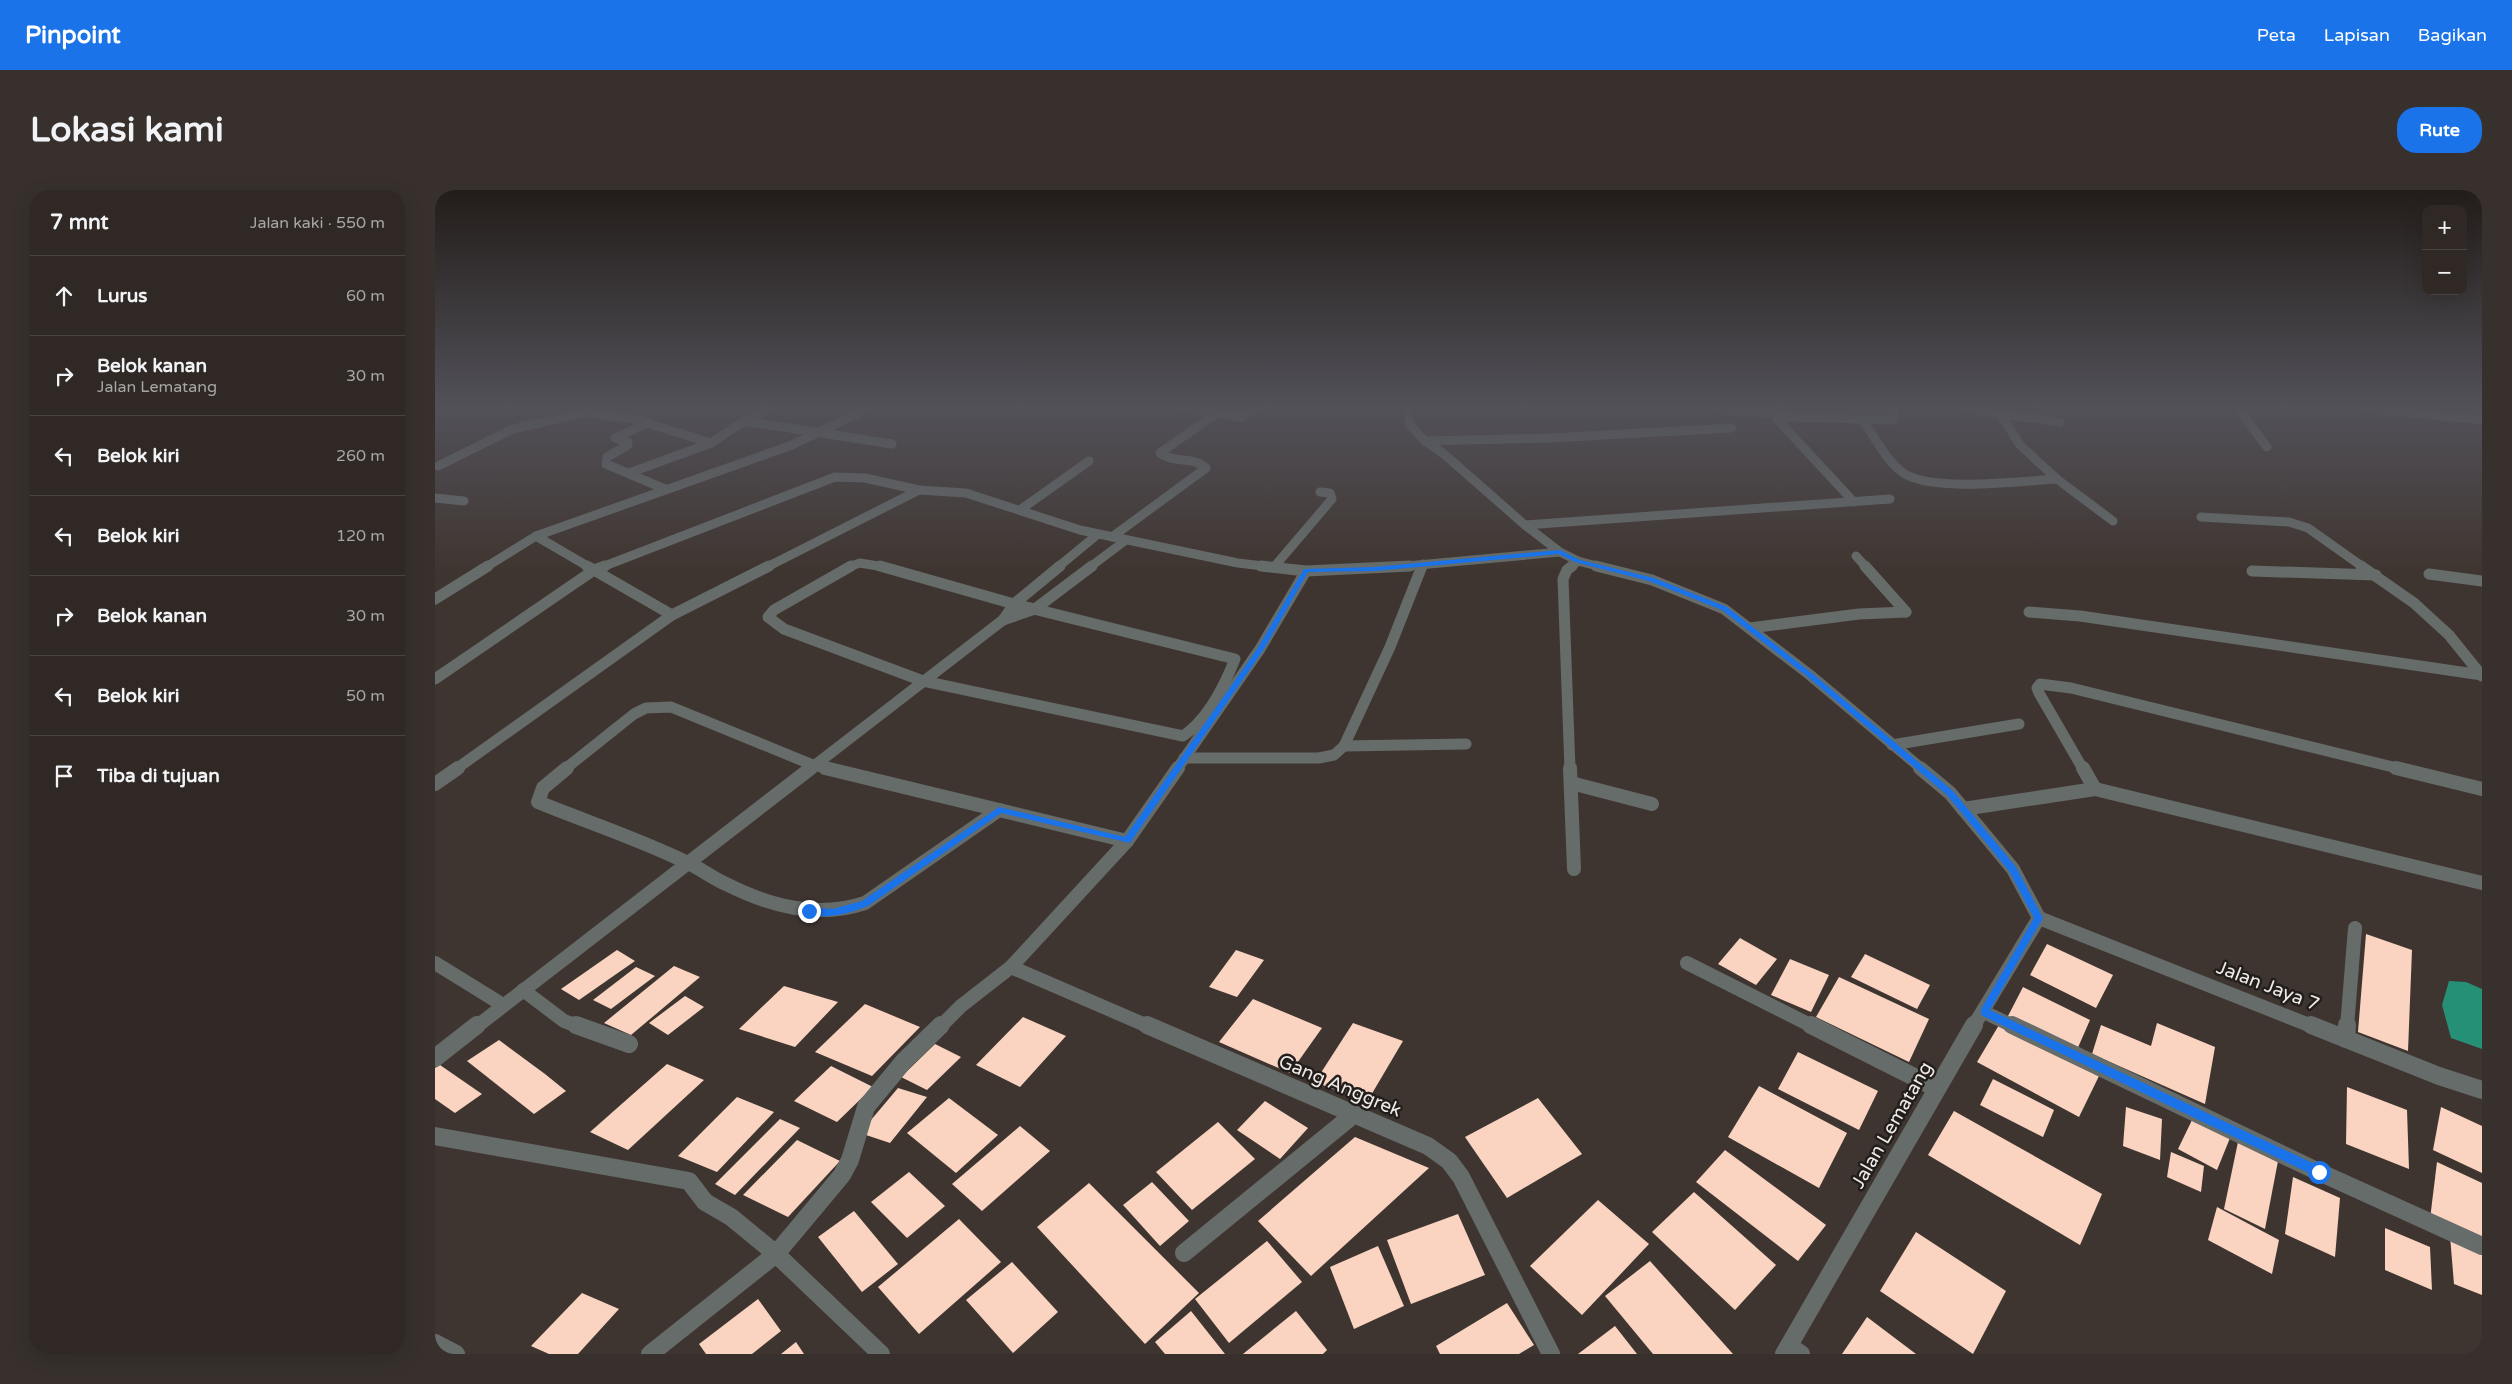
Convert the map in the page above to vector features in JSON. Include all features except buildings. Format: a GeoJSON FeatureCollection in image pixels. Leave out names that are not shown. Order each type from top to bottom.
{"type":"FeatureCollection","features":[{"type":"Feature","properties":{"kind":"street"},"geometry":{"type":"LineString","coordinates":[[438,466],[445,462]]}},
{"type":"Feature","properties":{"kind":"street"},"geometry":{"type":"LineString","coordinates":[[606,462],[606,464],[665,489]]}},
{"type":"Feature","properties":{"kind":"street"},"geometry":{"type":"LineString","coordinates":[[629,473],[658,462]]}},
{"type":"Feature","properties":{"kind":"street"},"geometry":{"type":"LineString","coordinates":[[435,599],[536,536],[742,462]]}},
{"type":"Feature","properties":{"kind":"street"},"geometry":{"type":"LineString","coordinates":[[1020,510],[1087,462]]}},
{"type":"Feature","properties":{"kind":"street"},"geometry":{"type":"LineString","coordinates":[[1112,537],[1206,468],[1201,464],[1191,462]]}},
{"type":"Feature","properties":{"kind":"street"},"geometry":{"type":"LineString","coordinates":[[1454,462],[1525,525],[1560,552],[1577,561],[1651,580],[1724,609],[1750,628],[1810,675],[1950,793],[2013,869],[2039,918]]}},
{"type":"Feature","properties":{"kind":"street"},"geometry":{"type":"LineString","coordinates":[[1817,462],[1854,502]]}},
{"type":"Feature","properties":{"kind":"street"},"geometry":{"type":"LineString","coordinates":[[1895,462],[1904,474],[1916,479],[1943,482],[2057,479]]}},
{"type":"Feature","properties":{"kind":"street"},"geometry":{"type":"LineString","coordinates":[[2039,462],[2057,479],[2113,521]]}},
{"type":"Feature","properties":{"kind":"street"},"geometry":{"type":"LineString","coordinates":[[435,679],[594,570],[835,476],[859,477],[919,490],[966,493],[1080,530],[1239,563],[1306,571],[1374,569],[1560,552]]}},
{"type":"Feature","properties":{"kind":"street"},"geometry":{"type":"LineString","coordinates":[[435,784],[672,615],[919,490]]}},
{"type":"Feature","properties":{"kind":"street"},"geometry":{"type":"LineString","coordinates":[[1274,567],[1332,499],[1330,493],[1320,492]]}},
{"type":"Feature","properties":{"kind":"street"},"geometry":{"type":"LineString","coordinates":[[435,498],[464,500]]}},
{"type":"Feature","properties":{"kind":"street"},"geometry":{"type":"LineString","coordinates":[[1525,525],[1890,499]]}},
{"type":"Feature","properties":{"kind":"street"},"geometry":{"type":"LineString","coordinates":[[2201,517],[2301,524],[2414,603],[2449,635],[2482,675]]}},
{"type":"Feature","properties":{"kind":"street"},"geometry":{"type":"LineString","coordinates":[[435,1058],[1003,620],[1014,604],[1098,534]]}},
{"type":"Feature","properties":{"kind":"street"},"geometry":{"type":"LineString","coordinates":[[536,536],[672,615]]}},
{"type":"Feature","properties":{"kind":"street"},"geometry":{"type":"LineString","coordinates":[[1003,620],[1035,609],[1126,540]]}},
{"type":"Feature","properties":{"kind":"street"},"geometry":{"type":"LineString","coordinates":[[1750,628],[1859,614],[1906,612],[1856,556]]}},
{"type":"Feature","properties":{"kind":"street"},"geometry":{"type":"LineString","coordinates":[[1574,869],[1563,580],[1567,570],[1577,561]]}},
{"type":"Feature","properties":{"kind":"street"},"geometry":{"type":"LineString","coordinates":[[860,563],[893,569],[1035,609],[1235,659],[1200,722],[1183,736],[923,681],[784,629],[768,617],[773,610],[850,566],[860,563]]}},
{"type":"Feature","properties":{"kind":"street"},"geometry":{"type":"LineString","coordinates":[[1184,758],[1319,758],[1334,755],[1343,746],[1390,647],[1423,564]]}},
{"type":"Feature","properties":{"kind":"street"},"geometry":{"type":"LineString","coordinates":[[650,1354],[776,1254],[842,1174],[850,1160],[866,1107],[878,1091],[904,1061],[961,1006],[1011,967],[1127,840],[1260,649],[1306,571]]}},
{"type":"Feature","properties":{"kind":"street"},"geometry":{"type":"LineString","coordinates":[[2252,571],[2375,575]]}},
{"type":"Feature","properties":{"kind":"street"},"geometry":{"type":"LineString","coordinates":[[1053,572],[1079,577]]}},
{"type":"Feature","properties":{"kind":"street"},"geometry":{"type":"LineString","coordinates":[[2429,574],[2482,581]]}},
{"type":"Feature","properties":{"kind":"street"},"geometry":{"type":"LineString","coordinates":[[2029,612],[2090,617],[2482,675]]}},
{"type":"Feature","properties":{"kind":"street"},"geometry":{"type":"LineString","coordinates":[[2095,789],[2039,693],[2037,688],[2040,684],[2071,688],[2482,789]]}},
{"type":"Feature","properties":{"kind":"street"},"geometry":{"type":"LineString","coordinates":[[999,810],[865,903],[839,912],[821,912],[795,908],[755,896],[706,876],[687,862],[538,802],[539,794],[543,788],[571,763],[634,714],[646,708],[657,706],[671,707],[693,714],[813,765],[1127,840]]}},
{"type":"Feature","properties":{"kind":"street"},"geometry":{"type":"LineString","coordinates":[[1892,745],[2019,724]]}},
{"type":"Feature","properties":{"kind":"street"},"geometry":{"type":"LineString","coordinates":[[1343,746],[1466,744]]}},
{"type":"Feature","properties":{"kind":"street"},"geometry":{"type":"LineString","coordinates":[[1571,783],[1652,804]]}},
{"type":"Feature","properties":{"kind":"street"},"geometry":{"type":"LineString","coordinates":[[1963,809],[2095,789],[2482,883]]}},
{"type":"Feature","properties":{"kind":"street","name":"Jalan Lematang"},"geometry":{"type":"LineString","coordinates":[[1791,1351],[1936,1088],[1984,1012],[2039,918]]}},
{"type":"Feature","properties":{"kind":"street","name":"Jalan Jaya 7"},"geometry":{"type":"LineString","coordinates":[[2039,918],[2346,1039],[2482,1090]]}},
{"type":"Feature","properties":{"kind":"street"},"geometry":{"type":"LineString","coordinates":[[2346,1039],[2355,928]]}},
{"type":"Feature","properties":{"kind":"street"},"geometry":{"type":"LineString","coordinates":[[435,963],[503,1005]]}},
{"type":"Feature","properties":{"kind":"street"},"geometry":{"type":"LineString","coordinates":[[1687,963],[1936,1088]]}},
{"type":"Feature","properties":{"kind":"street","name":"Gang Anggrek"},"geometry":{"type":"LineString","coordinates":[[1011,967],[1428,1146],[1449,1161],[1472,1196],[1551,1354]]}},
{"type":"Feature","properties":{"kind":"street"},"geometry":{"type":"LineString","coordinates":[[523,990],[564,1021],[629,1044]]}},
{"type":"Feature","properties":{"kind":"street"},"geometry":{"type":"LineString","coordinates":[[1984,1012],[2319,1172],[2482,1246]]}},
{"type":"Feature","properties":{"kind":"street"},"geometry":{"type":"LineString","coordinates":[[1184,1253],[1353,1115]]}},
{"type":"Feature","properties":{"kind":"street"},"geometry":{"type":"LineString","coordinates":[[435,1136],[689,1181],[705,1202],[731,1217],[776,1254],[881,1354]]}},
{"type":"Feature","properties":{"kind":"street"},"geometry":{"type":"LineString","coordinates":[[435,1343],[456,1354]]}},
{"type":"Feature","properties":{"kind":"shaded area"},"geometry":{"type":"Polygon","coordinates":[[[2449,981],[2466,982],[2482,989],[2482,1049],[2451,1038],[2442,1005],[2449,981]]]}},
{"type":"Feature","properties":{"kind":"route"},"geometry":{"type":"LineString","coordinates":[[809,911],[833,913],[852,909],[865,903],[999,810],[1127,840],[1260,649],[1306,571],[1374,569],[1560,552],[1577,561],[1651,580],[1724,609],[1810,675],[1950,793],[2013,869],[2039,918],[1984,1012],[2145,1087],[2319,1172]]}}]}
